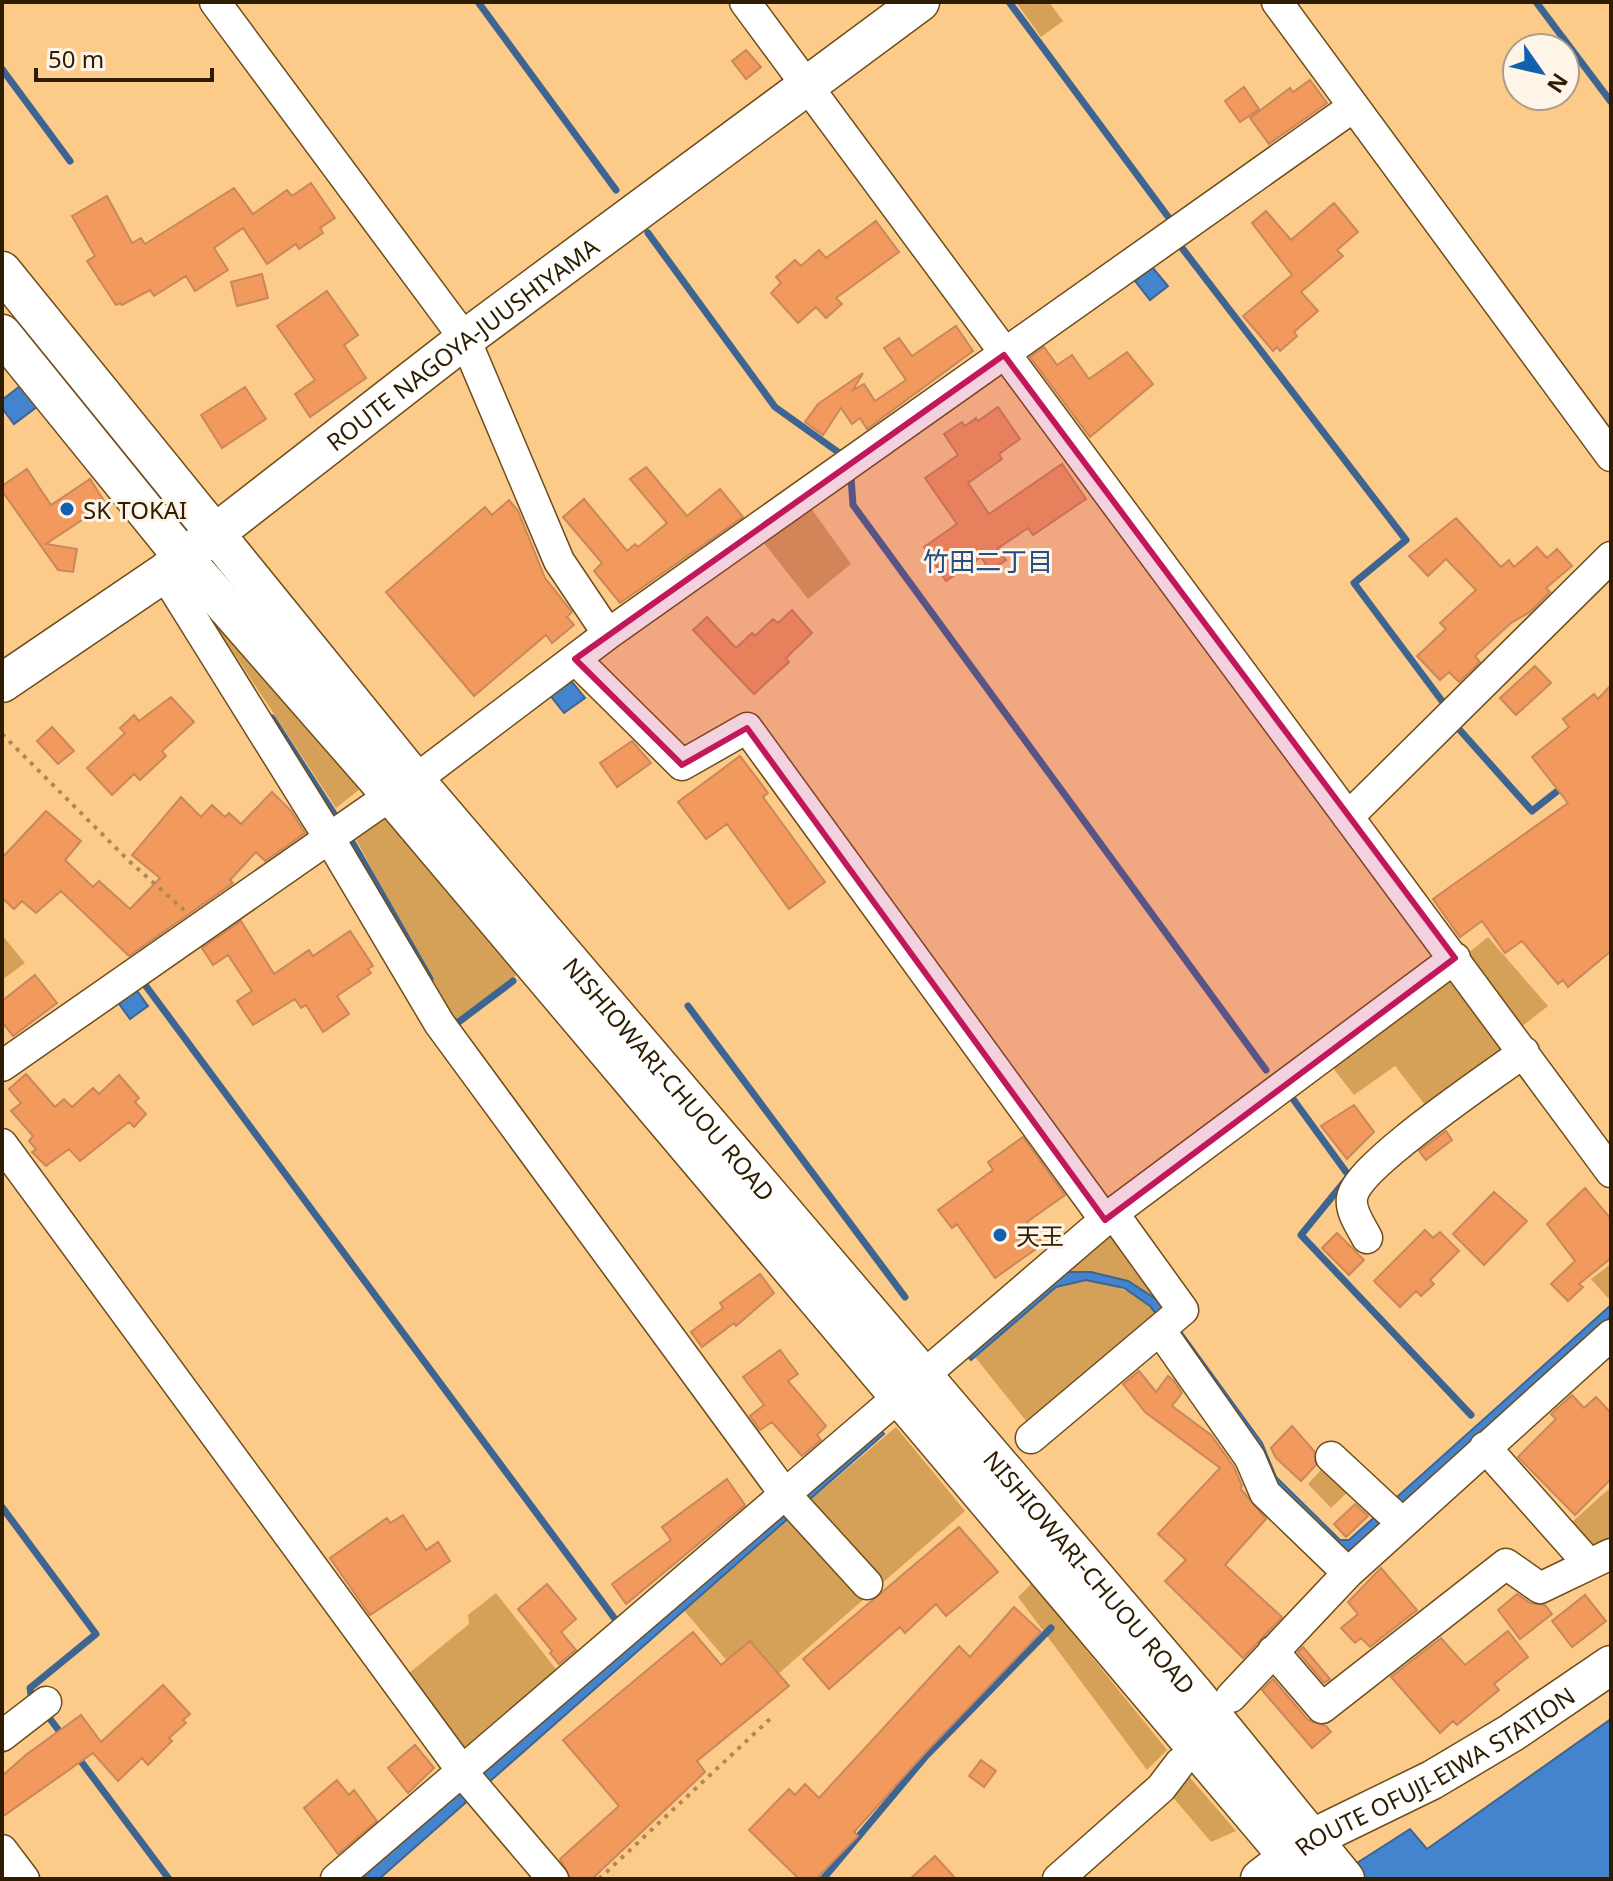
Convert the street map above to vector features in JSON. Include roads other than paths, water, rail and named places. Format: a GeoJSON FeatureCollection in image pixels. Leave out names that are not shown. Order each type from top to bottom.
{"type":"FeatureCollection","features":[{"type":"Feature","properties":{"kind":"main road","name":"ROUTE NAGOYA-JUUSHIYAMA"},"geometry":{"type":"LineString","coordinates":[[2,683],[214,535],[465,339],[920,2]]}},
{"type":"Feature","properties":{"kind":"main road","name":"NISHIOWARI-CHUOU ROAD"},"geometry":{"type":"LineString","coordinates":[[2,271],[214,535],[403,787],[910,1387],[1307,1868]]}},
{"type":"Feature","properties":{"kind":"main road","name":"NISHIOWARI-CHUOU ROAD"},"geometry":{"type":"LineString","coordinates":[[2,334],[173,565],[403,787]]}},
{"type":"Feature","properties":{"kind":"main road","name":"ROUTE OFUJI-EIWA STATION"},"geometry":{"type":"LineString","coordinates":[[1307,1868],[1432,1780],[1511,1733],[1611,1665]]}},
{"type":"Feature","properties":{"kind":"street"},"geometry":{"type":"LineString","coordinates":[[215,2],[465,339],[559,561],[608,634]]}},
{"type":"Feature","properties":{"kind":"street"},"geometry":{"type":"LineString","coordinates":[[745,2],[1611,1172]]}},
{"type":"Feature","properties":{"kind":"street"},"geometry":{"type":"LineString","coordinates":[[1277,2],[1611,456]]}},
{"type":"Feature","properties":{"kind":"street"},"geometry":{"type":"LineString","coordinates":[[2,1066],[204,927],[328,836],[403,787],[608,634],[1353,107]]}},
{"type":"Feature","properties":{"kind":"street"},"geometry":{"type":"LineString","coordinates":[[1348,817],[1611,557]]}},
{"type":"Feature","properties":{"kind":"street"},"geometry":{"type":"LineString","coordinates":[[173,565],[439,1023],[791,1501],[867,1584]]}},
{"type":"Feature","properties":{"kind":"street"},"geometry":{"type":"LineString","coordinates":[[575,659],[682,765],[747,728],[1109,1217],[1183,1310],[1031,1438]]}},
{"type":"Feature","properties":{"kind":"street"},"geometry":{"type":"LineString","coordinates":[[336,1879],[471,1783],[791,1501],[910,1387],[1109,1217],[1455,958]]}},
{"type":"Feature","properties":{"kind":"street"},"geometry":{"type":"LineString","coordinates":[[1367,1238],[1353,1213],[1352,1199],[1367,1170],[1524,1052]]}},
{"type":"Feature","properties":{"kind":"street"},"geometry":{"type":"LineString","coordinates":[[2,1144],[471,1783],[553,1879]]}},
{"type":"Feature","properties":{"kind":"street"},"geometry":{"type":"LineString","coordinates":[[1166,1324],[1250,1458],[1265,1493],[1348,1573]]}},
{"type":"Feature","properties":{"kind":"street"},"geometry":{"type":"LineString","coordinates":[[1231,1697],[1348,1573],[1393,1515],[1485,1447],[1611,1335]]}},
{"type":"Feature","properties":{"kind":"street"},"geometry":{"type":"LineString","coordinates":[[1273,1651],[1322,1708],[1506,1564],[1540,1588],[1600,1558],[1485,1447]]}},
{"type":"Feature","properties":{"kind":"street"},"geometry":{"type":"LineString","coordinates":[[1331,1457],[1393,1515]]}},
{"type":"Feature","properties":{"kind":"street"},"geometry":{"type":"LineString","coordinates":[[2,1736],[46,1702]]}},
{"type":"Feature","properties":{"kind":"street"},"geometry":{"type":"LineString","coordinates":[[1058,1879],[1161,1788],[1180,1763]]}},
{"type":"Feature","properties":{"kind":"street"},"geometry":{"type":"LineString","coordinates":[[2,1850],[24,1879]]}},
{"type":"Feature","properties":{"kind":"water"},"geometry":{"type":"Polygon","coordinates":[[[1152,267],[1168,286],[1150,300],[1135,281],[1152,267]]]}},
{"type":"Feature","properties":{"kind":"water"},"geometry":{"type":"Polygon","coordinates":[[[20,386],[38,406],[14,424],[2,408],[2,400],[20,386]]]}},
{"type":"Feature","properties":{"kind":"water"},"geometry":{"type":"Polygon","coordinates":[[[569,678],[585,698],[564,713],[549,694],[569,678]]]}},
{"type":"Feature","properties":{"kind":"water"},"geometry":{"type":"Polygon","coordinates":[[[135,988],[148,1006],[130,1019],[117,1001],[135,988]]]}},
{"type":"Feature","properties":{"kind":"water"},"geometry":{"type":"Polygon","coordinates":[[[1069,1272],[1091,1272],[1128,1281],[1159,1301],[1262,1443],[1276,1477],[1340,1540],[1349,1540],[1611,1305],[1611,1316],[1352,1550],[1340,1552],[1270,1482],[1248,1438],[1150,1306],[1124,1288],[1086,1280],[1056,1287],[971,1360],[964,1352],[1053,1278],[1069,1272]]]}},
{"type":"Feature","properties":{"kind":"water"},"geometry":{"type":"Polygon","coordinates":[[[879,1428],[884,1434],[379,1879],[357,1879],[879,1428]]]}},
{"type":"Feature","properties":{"kind":"water"},"geometry":{"type":"Polygon","coordinates":[[[1611,1719],[1611,1879],[1332,1879],[1410,1829],[1427,1849],[1611,1719]]]}},
{"type":"Feature","properties":{"kind":"waterway"},"geometry":{"type":"LineString","coordinates":[[478,2],[616,190]]}},
{"type":"Feature","properties":{"kind":"waterway"},"geometry":{"type":"LineString","coordinates":[[1009,2],[1169,218]]}},
{"type":"Feature","properties":{"kind":"waterway"},"geometry":{"type":"LineString","coordinates":[[1536,2],[1611,102]]}},
{"type":"Feature","properties":{"kind":"waterway"},"geometry":{"type":"LineString","coordinates":[[2,69],[70,161]]}},
{"type":"Feature","properties":{"kind":"waterway"},"geometry":{"type":"LineString","coordinates":[[648,233],[775,407],[845,457]]}},
{"type":"Feature","properties":{"kind":"waterway"},"geometry":{"type":"LineString","coordinates":[[1182,248],[1406,540],[1354,583],[1442,701]]}},
{"type":"Feature","properties":{"kind":"waterway"},"geometry":{"type":"LineString","coordinates":[[851,477],[853,505],[1266,1070]]}},
{"type":"Feature","properties":{"kind":"waterway"},"geometry":{"type":"LineString","coordinates":[[272,718],[336,817]]}},
{"type":"Feature","properties":{"kind":"waterway"},"geometry":{"type":"LineString","coordinates":[[1458,728],[1532,811],[1565,785]]}},
{"type":"Feature","properties":{"kind":"waterway"},"geometry":{"type":"LineString","coordinates":[[348,835],[430,979]]}},
{"type":"Feature","properties":{"kind":"waterway"},"geometry":{"type":"LineString","coordinates":[[140,978],[615,1619]]}},
{"type":"Feature","properties":{"kind":"waterway"},"geometry":{"type":"LineString","coordinates":[[454,1021],[456,1024],[513,981]]}},
{"type":"Feature","properties":{"kind":"waterway"},"geometry":{"type":"LineString","coordinates":[[688,1006],[905,1297]]}},
{"type":"Feature","properties":{"kind":"waterway"},"geometry":{"type":"LineString","coordinates":[[1293,1099],[1349,1176],[1301,1235],[1471,1415]]}},
{"type":"Feature","properties":{"kind":"waterway"},"geometry":{"type":"LineString","coordinates":[[2,1507],[96,1634],[30,1688],[31,1695]]}},
{"type":"Feature","properties":{"kind":"waterway"},"geometry":{"type":"LineString","coordinates":[[823,1879],[926,1756],[1051,1628]]}},
{"type":"Feature","properties":{"kind":"waterway"},"geometry":{"type":"LineString","coordinates":[[44,1711],[63,1736]]}},
{"type":"Feature","properties":{"kind":"waterway"},"geometry":{"type":"LineString","coordinates":[[77,1756],[169,1879]]}},
{"type":"Feature","properties":{"kind":"place","name":"SK TOKAI"},"geometry":{"type":"Point","coordinates":[67,509]}},
{"type":"Feature","properties":{"kind":"place","name":"天王"},"geometry":{"type":"Point","coordinates":[1000,1235]}},
{"type":"Feature","properties":{"kind":"district","name":"竹田二丁目"},"geometry":{"type":"Point","coordinates":[988,561]}}]}
